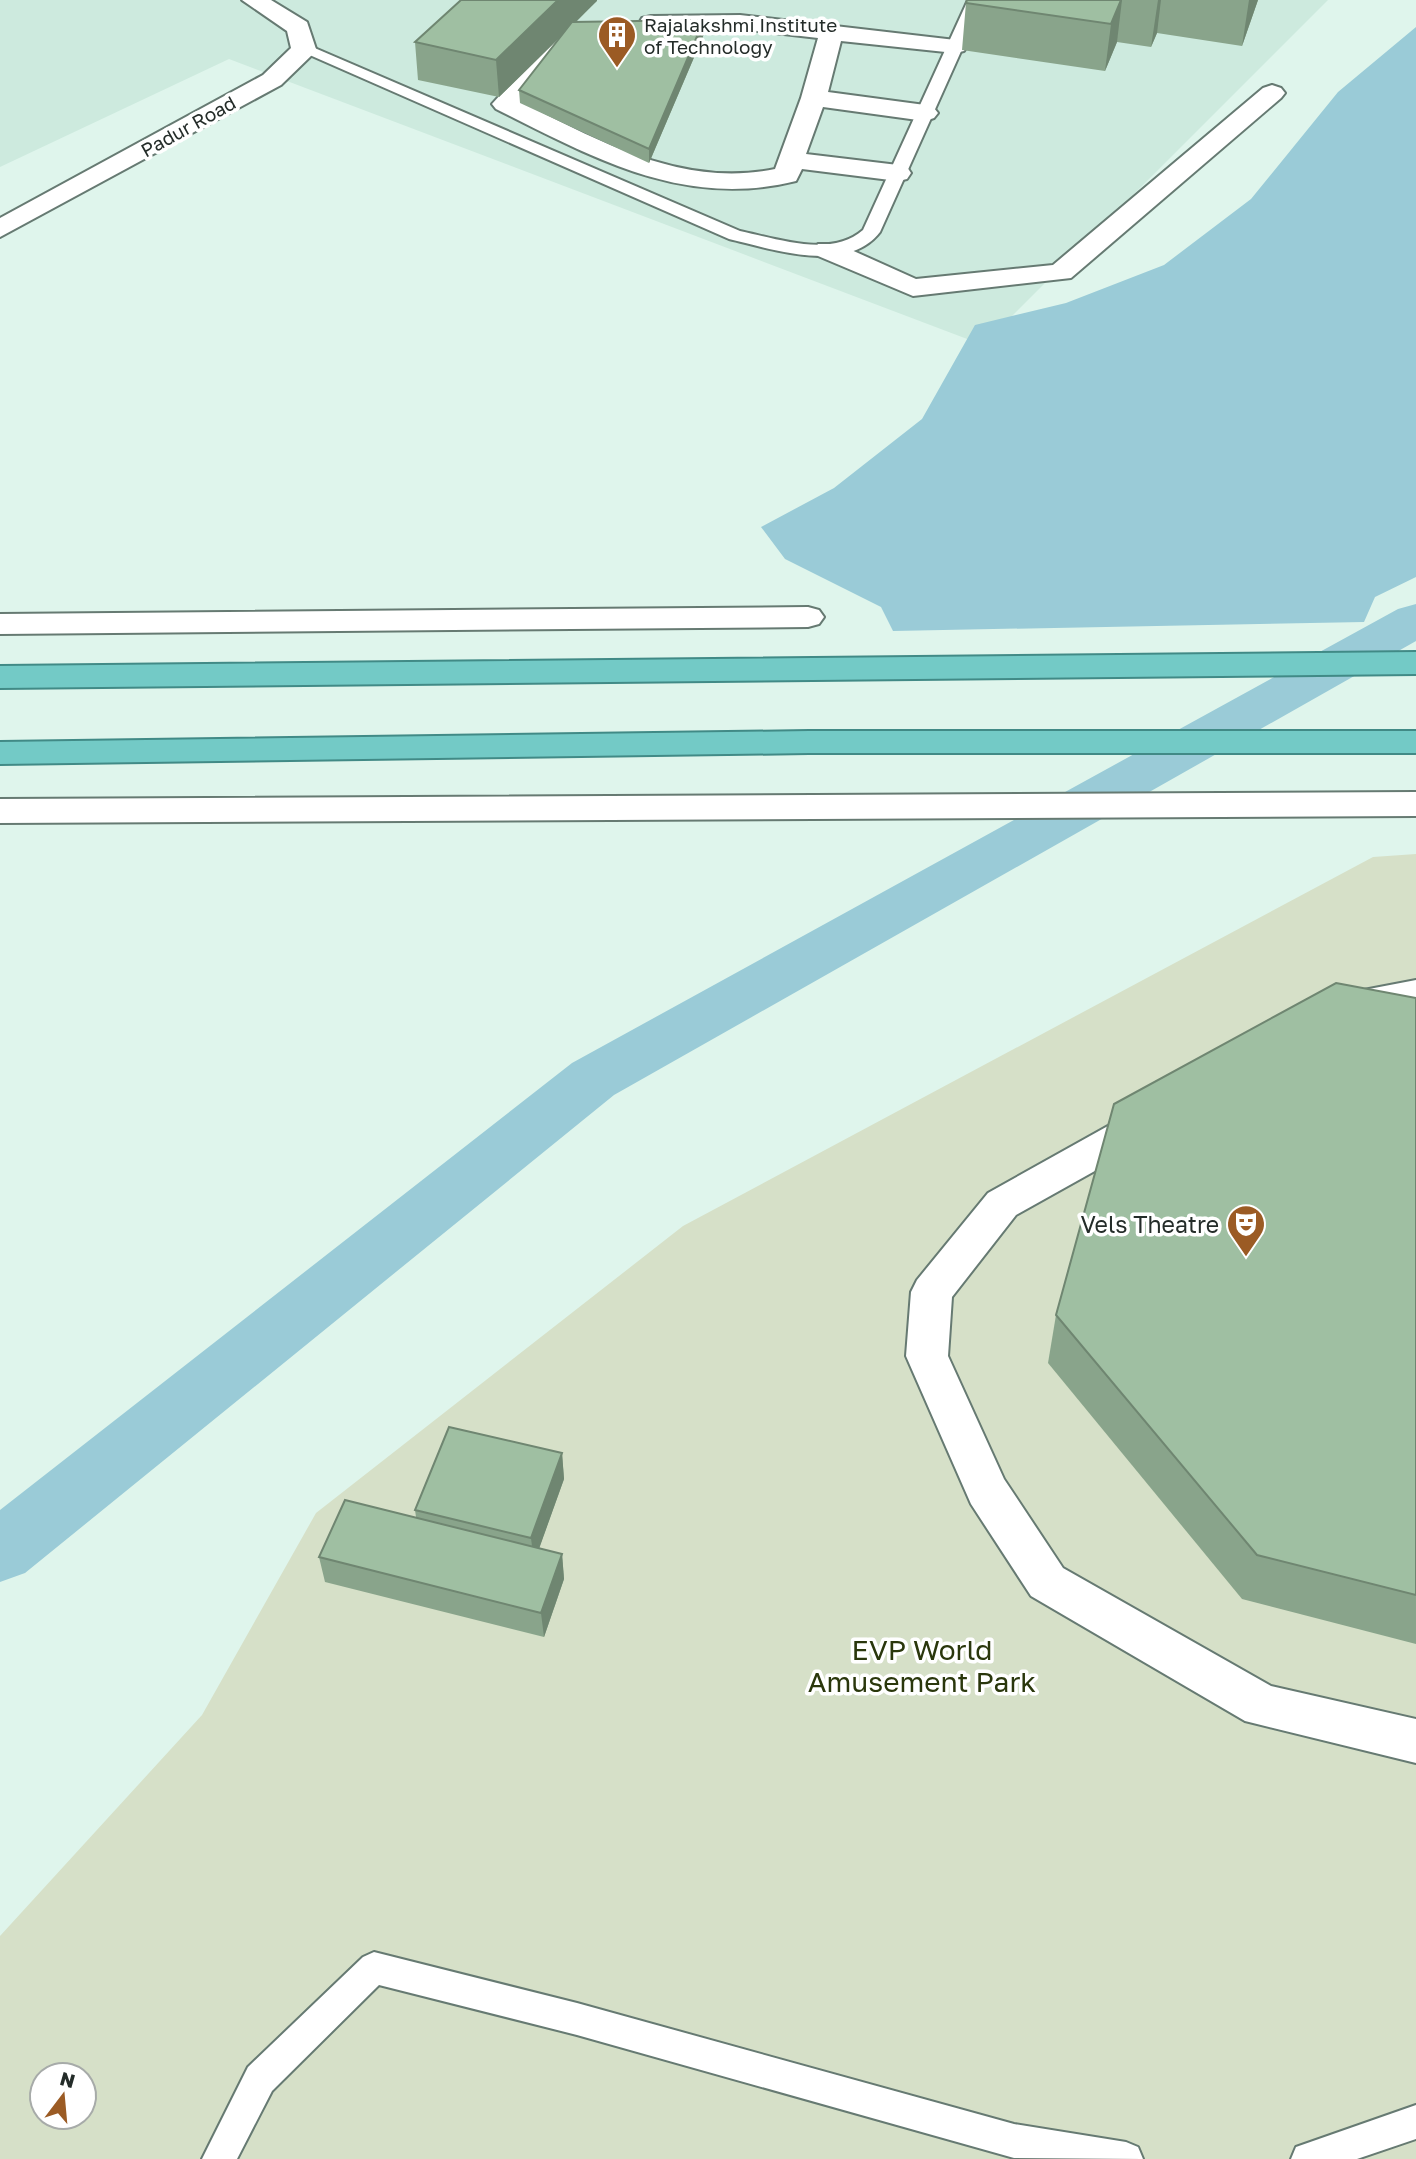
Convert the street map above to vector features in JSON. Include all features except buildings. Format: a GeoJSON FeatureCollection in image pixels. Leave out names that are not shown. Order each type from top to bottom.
{"type":"FeatureCollection","features":[{"type":"Feature","properties":{"kind":"highway"},"geometry":{"type":"LineString","coordinates":[[0,677],[1416,663]]}},
{"type":"Feature","properties":{"kind":"highway"},"geometry":{"type":"LineString","coordinates":[[0,753],[809,742],[1416,741]]}},
{"type":"Feature","properties":{"kind":"street"},"geometry":{"type":"LineString","coordinates":[[254,0],[298,27],[304,49]]}},
{"type":"Feature","properties":{"kind":"street"},"geometry":{"type":"LineString","coordinates":[[627,23],[740,22],[955,46]]}},
{"type":"Feature","properties":{"kind":"street"},"geometry":{"type":"LineString","coordinates":[[579,23],[505,104],[597,149],[663,175],[762,183],[787,175],[814,98],[831,33]]}},
{"type":"Feature","properties":{"kind":"street","name":"Padur Road"},"geometry":{"type":"LineString","coordinates":[[0,229],[272,79],[304,49]]}},
{"type":"Feature","properties":{"kind":"street"},"geometry":{"type":"LineString","coordinates":[[828,250],[914,288],[1061,272],[1272,93]]}},
{"type":"Feature","properties":{"kind":"street"},"geometry":{"type":"LineString","coordinates":[[814,98],[925,113]]}},
{"type":"Feature","properties":{"kind":"street"},"geometry":{"type":"LineString","coordinates":[[791,160],[898,173]]}},
{"type":"Feature","properties":{"kind":"street"},"geometry":{"type":"LineString","coordinates":[[0,624],[808,617]]}},
{"type":"Feature","properties":{"kind":"street"},"geometry":{"type":"LineString","coordinates":[[0,811],[1416,804]]}},
{"type":"Feature","properties":{"kind":"street"},"geometry":{"type":"LineString","coordinates":[[1313,1030],[1361,1003],[1416,994]]}},
{"type":"Feature","properties":{"kind":"street"},"geometry":{"type":"LineString","coordinates":[[1181,1104],[1002,1204],[932,1292],[926,1356],[987,1491],[1047,1582],[1262,1706],[1416,1741]]}},
{"type":"Feature","properties":{"kind":"lane"},"geometry":{"type":"LineString","coordinates":[[304,49],[735,235],[784,246],[828,250],[864,241],[898,173],[976,0]]}},
{"type":"Feature","properties":{"kind":"lane"},"geometry":{"type":"LineString","coordinates":[[219,2159],[260,2079],[374,1968],[577,2019],[1014,2141],[1126,2159]]}},
{"type":"Feature","properties":{"kind":"lane"},"geometry":{"type":"LineString","coordinates":[[1308,2159],[1416,2122]]}},
{"type":"Feature","properties":{"kind":"shaded area"},"geometry":{"type":"Polygon","coordinates":[[[0,0],[1328,0],[983,345],[229,59],[0,167],[0,0]]]}},
{"type":"Feature","properties":{"kind":"green space","name":"EVP World Amusement Park"},"geometry":{"type":"Polygon","coordinates":[[[1416,854],[1416,2159],[0,2159],[0,1936],[202,1715],[316,1513],[683,1226],[1373,857],[1416,854]]]}},
{"type":"Feature","properties":{"kind":"water"},"geometry":{"type":"Polygon","coordinates":[[[1416,27],[1416,577],[1375,597],[1364,622],[893,631],[881,607],[785,559],[761,527],[834,488],[922,419],[975,325],[1066,303],[1164,265],[1251,199],[1338,92],[1416,27]]]}},
{"type":"Feature","properties":{"kind":"waterway"},"geometry":{"type":"LineString","coordinates":[[0,1551],[593,1079],[1416,620]]}},
{"type":"Feature","properties":{"kind":"place","name":"Rajalakshmi Institute of Technology"},"geometry":{"type":"Point","coordinates":[617,69]}},
{"type":"Feature","properties":{"kind":"place","name":"Vels Theatre"},"geometry":{"type":"Point","coordinates":[1246,1258]}}]}
